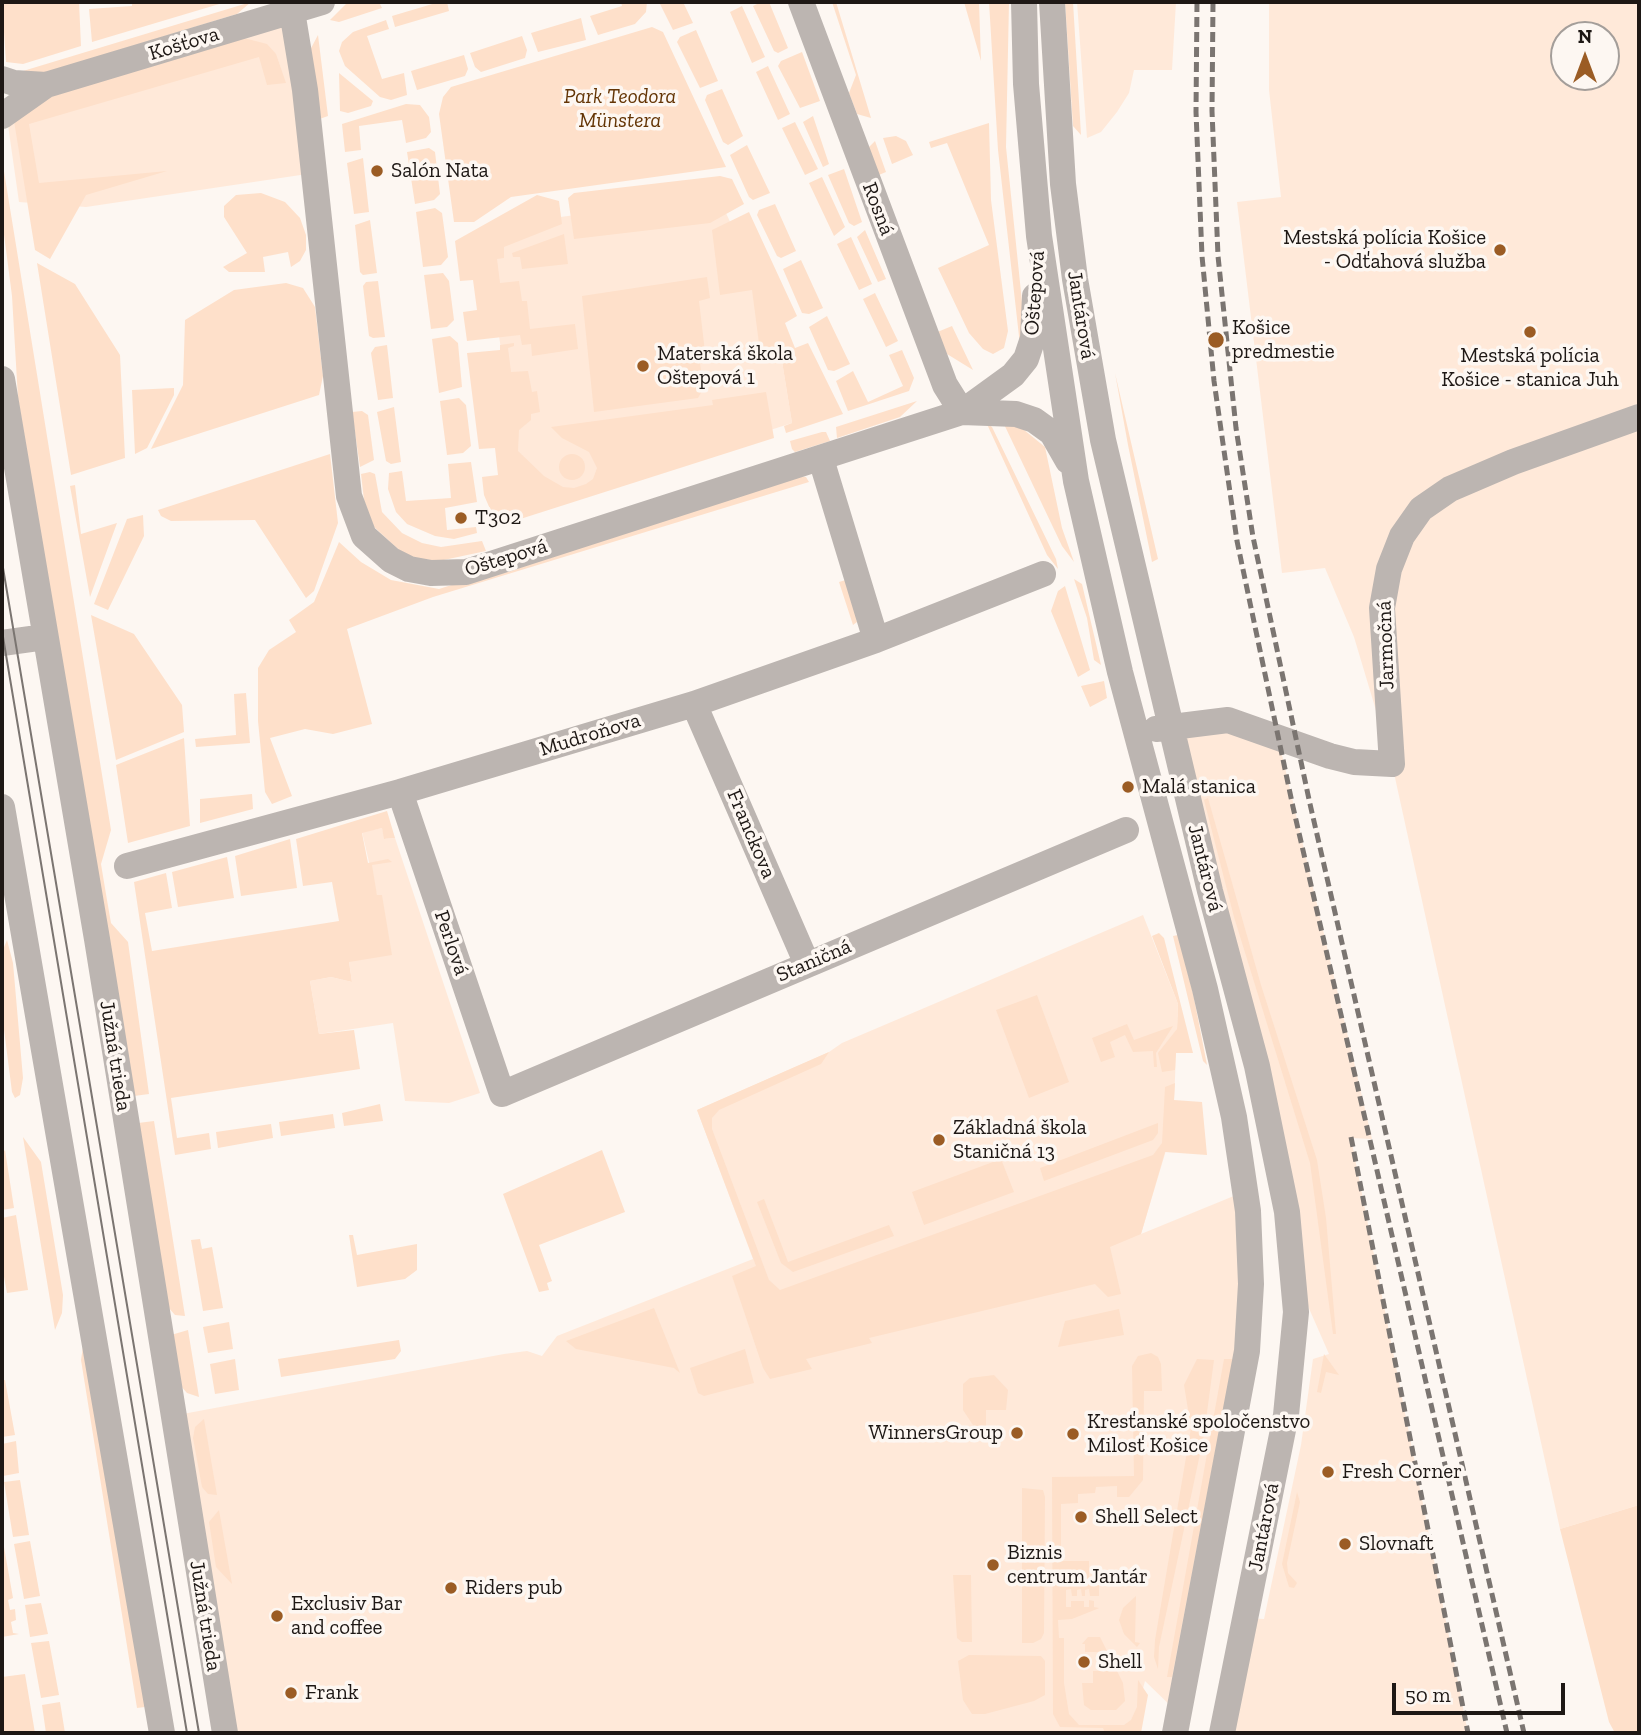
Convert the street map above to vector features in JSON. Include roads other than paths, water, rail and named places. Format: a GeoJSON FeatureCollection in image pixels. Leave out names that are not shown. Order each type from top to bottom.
{"type":"FeatureCollection","features":[{"type":"Feature","properties":{"kind":"street","name":"Košťova"},"geometry":{"type":"LineString","coordinates":[[46,85],[322,2]]}},
{"type":"Feature","properties":{"kind":"street","name":"Rosná"},"geometry":{"type":"LineString","coordinates":[[801,2],[944,384],[962,412]]}},
{"type":"Feature","properties":{"kind":"street","name":"Jantárová"},"geometry":{"type":"LineString","coordinates":[[1024,2],[1026,84],[1039,236],[1066,385],[1076,481],[1136,734],[1205,989],[1244,1171],[1249,1236],[1250,1326],[1241,1392],[1175,1733]]}},
{"type":"Feature","properties":{"kind":"street","name":"Jantárová"},"geometry":{"type":"LineString","coordinates":[[1052,2],[1063,184],[1098,411],[1114,496],[1281,1171],[1296,1312],[1286,1415],[1222,1733]]}},
{"type":"Feature","properties":{"kind":"street","name":"Oštepová"},"geometry":{"type":"LineString","coordinates":[[292,11],[305,90],[349,496],[364,536],[377,549],[410,569],[431,573],[466,572],[962,412],[1013,375],[1026,359],[1032,338],[1039,236]]}},
{"type":"Feature","properties":{"kind":"street"},"geometry":{"type":"LineString","coordinates":[[2,79],[14,83],[46,85]]}},
{"type":"Feature","properties":{"kind":"street"},"geometry":{"type":"LineString","coordinates":[[2,116],[22,99],[46,85]]}},
{"type":"Feature","properties":{"kind":"street"},"geometry":{"type":"LineString","coordinates":[[962,412],[1023,415],[1050,412],[1086,342]]}},
{"type":"Feature","properties":{"kind":"street"},"geometry":{"type":"LineString","coordinates":[[1013,375],[1035,366],[1066,385],[1098,411]]}},
{"type":"Feature","properties":{"kind":"street","name":"Južná trieda"},"geometry":{"type":"LineString","coordinates":[[2,379],[97,939],[225,1733]]}},
{"type":"Feature","properties":{"kind":"street"},"geometry":{"type":"LineString","coordinates":[[1023,415],[1052,433],[1076,481]]}},
{"type":"Feature","properties":{"kind":"street","name":"Jarmočná"},"geometry":{"type":"LineString","coordinates":[[1136,734],[1171,725],[1227,720],[1330,756],[1354,762],[1392,764],[1381,608],[1393,558],[1402,536],[1421,509],[1450,489],[1513,462],[1639,417]]}},
{"type":"Feature","properties":{"kind":"street"},"geometry":{"type":"LineString","coordinates":[[821,459],[877,640]]}},
{"type":"Feature","properties":{"kind":"street","name":"Mudroňova"},"geometry":{"type":"LineString","coordinates":[[127,866],[400,792],[694,704],[877,640],[1043,574]]}},
{"type":"Feature","properties":{"kind":"street"},"geometry":{"type":"LineString","coordinates":[[2,643],[45,637]]}},
{"type":"Feature","properties":{"kind":"street","name":"Franckova"},"geometry":{"type":"LineString","coordinates":[[694,704],[803,966]]}},
{"type":"Feature","properties":{"kind":"street","name":"Perlová"},"geometry":{"type":"LineString","coordinates":[[400,792],[502,1094]]}},
{"type":"Feature","properties":{"kind":"street"},"geometry":{"type":"LineString","coordinates":[[2,807],[162,1733]]}},
{"type":"Feature","properties":{"kind":"street","name":"Staničná"},"geometry":{"type":"LineString","coordinates":[[502,1094],[1126,830]]}},
{"type":"Feature","properties":{"kind":"tram line"},"geometry":{"type":"LineString","coordinates":[[2,562],[199,1733]]}},
{"type":"Feature","properties":{"kind":"tram line"},"geometry":{"type":"LineString","coordinates":[[2,631],[187,1733]]}},
{"type":"Feature","properties":{"kind":"railway"},"geometry":{"type":"LineString","coordinates":[[1197,2],[1196,112],[1202,256],[1214,381],[1237,541],[1293,807],[1507,1733]]}},
{"type":"Feature","properties":{"kind":"railway"},"geometry":{"type":"LineString","coordinates":[[1213,2],[1212,111],[1218,256],[1236,428],[1253,537],[1310,804],[1524,1733]]}},
{"type":"Feature","properties":{"kind":"railway"},"geometry":{"type":"LineString","coordinates":[[1351,1137],[1468,1733]]}},
{"type":"Feature","properties":{"kind":"place","name":"Salón Nata"},"geometry":{"type":"Point","coordinates":[377,171]}},
{"type":"Feature","properties":{"kind":"place","name":"Mestská polícia Košice - Odťahová služba"},"geometry":{"type":"Point","coordinates":[1500,250]}},
{"type":"Feature","properties":{"kind":"place","name":"Mestská polícia Košice - stanica Juh"},"geometry":{"type":"Point","coordinates":[1530,332]}},
{"type":"Feature","properties":{"kind":"place","name":"Košice predmestie"},"geometry":{"type":"Point","coordinates":[1216,340]}},
{"type":"Feature","properties":{"kind":"place","name":"Materská škola Oštepová 1"},"geometry":{"type":"Point","coordinates":[643,366]}},
{"type":"Feature","properties":{"kind":"place","name":"T302"},"geometry":{"type":"Point","coordinates":[461,518]}},
{"type":"Feature","properties":{"kind":"place","name":"Malá stanica"},"geometry":{"type":"Point","coordinates":[1128,787]}},
{"type":"Feature","properties":{"kind":"place","name":"Základná škola Staničná 13"},"geometry":{"type":"Point","coordinates":[939,1140]}},
{"type":"Feature","properties":{"kind":"place","name":"WinnersGroup"},"geometry":{"type":"Point","coordinates":[1017,1433]}},
{"type":"Feature","properties":{"kind":"place","name":"Kresťanské spoločenstvo Milosť Košice"},"geometry":{"type":"Point","coordinates":[1073,1434]}},
{"type":"Feature","properties":{"kind":"place","name":"Fresh Corner"},"geometry":{"type":"Point","coordinates":[1328,1472]}},
{"type":"Feature","properties":{"kind":"place","name":"Shell Select"},"geometry":{"type":"Point","coordinates":[1081,1517]}},
{"type":"Feature","properties":{"kind":"place","name":"Slovnaft"},"geometry":{"type":"Point","coordinates":[1345,1544]}},
{"type":"Feature","properties":{"kind":"place","name":"Biznis centrum Jantár"},"geometry":{"type":"Point","coordinates":[993,1565]}},
{"type":"Feature","properties":{"kind":"place","name":"Riders pub"},"geometry":{"type":"Point","coordinates":[451,1588]}},
{"type":"Feature","properties":{"kind":"place","name":"Exclusiv Bar and coffee"},"geometry":{"type":"Point","coordinates":[277,1616]}},
{"type":"Feature","properties":{"kind":"place","name":"Shell"},"geometry":{"type":"Point","coordinates":[1084,1662]}},
{"type":"Feature","properties":{"kind":"place","name":"Frank"},"geometry":{"type":"Point","coordinates":[291,1693]}},
{"type":"Feature","properties":{"kind":"park label","name":"Park Teodora Münstera"},"geometry":{"type":"Point","coordinates":[620,109]}}]}
